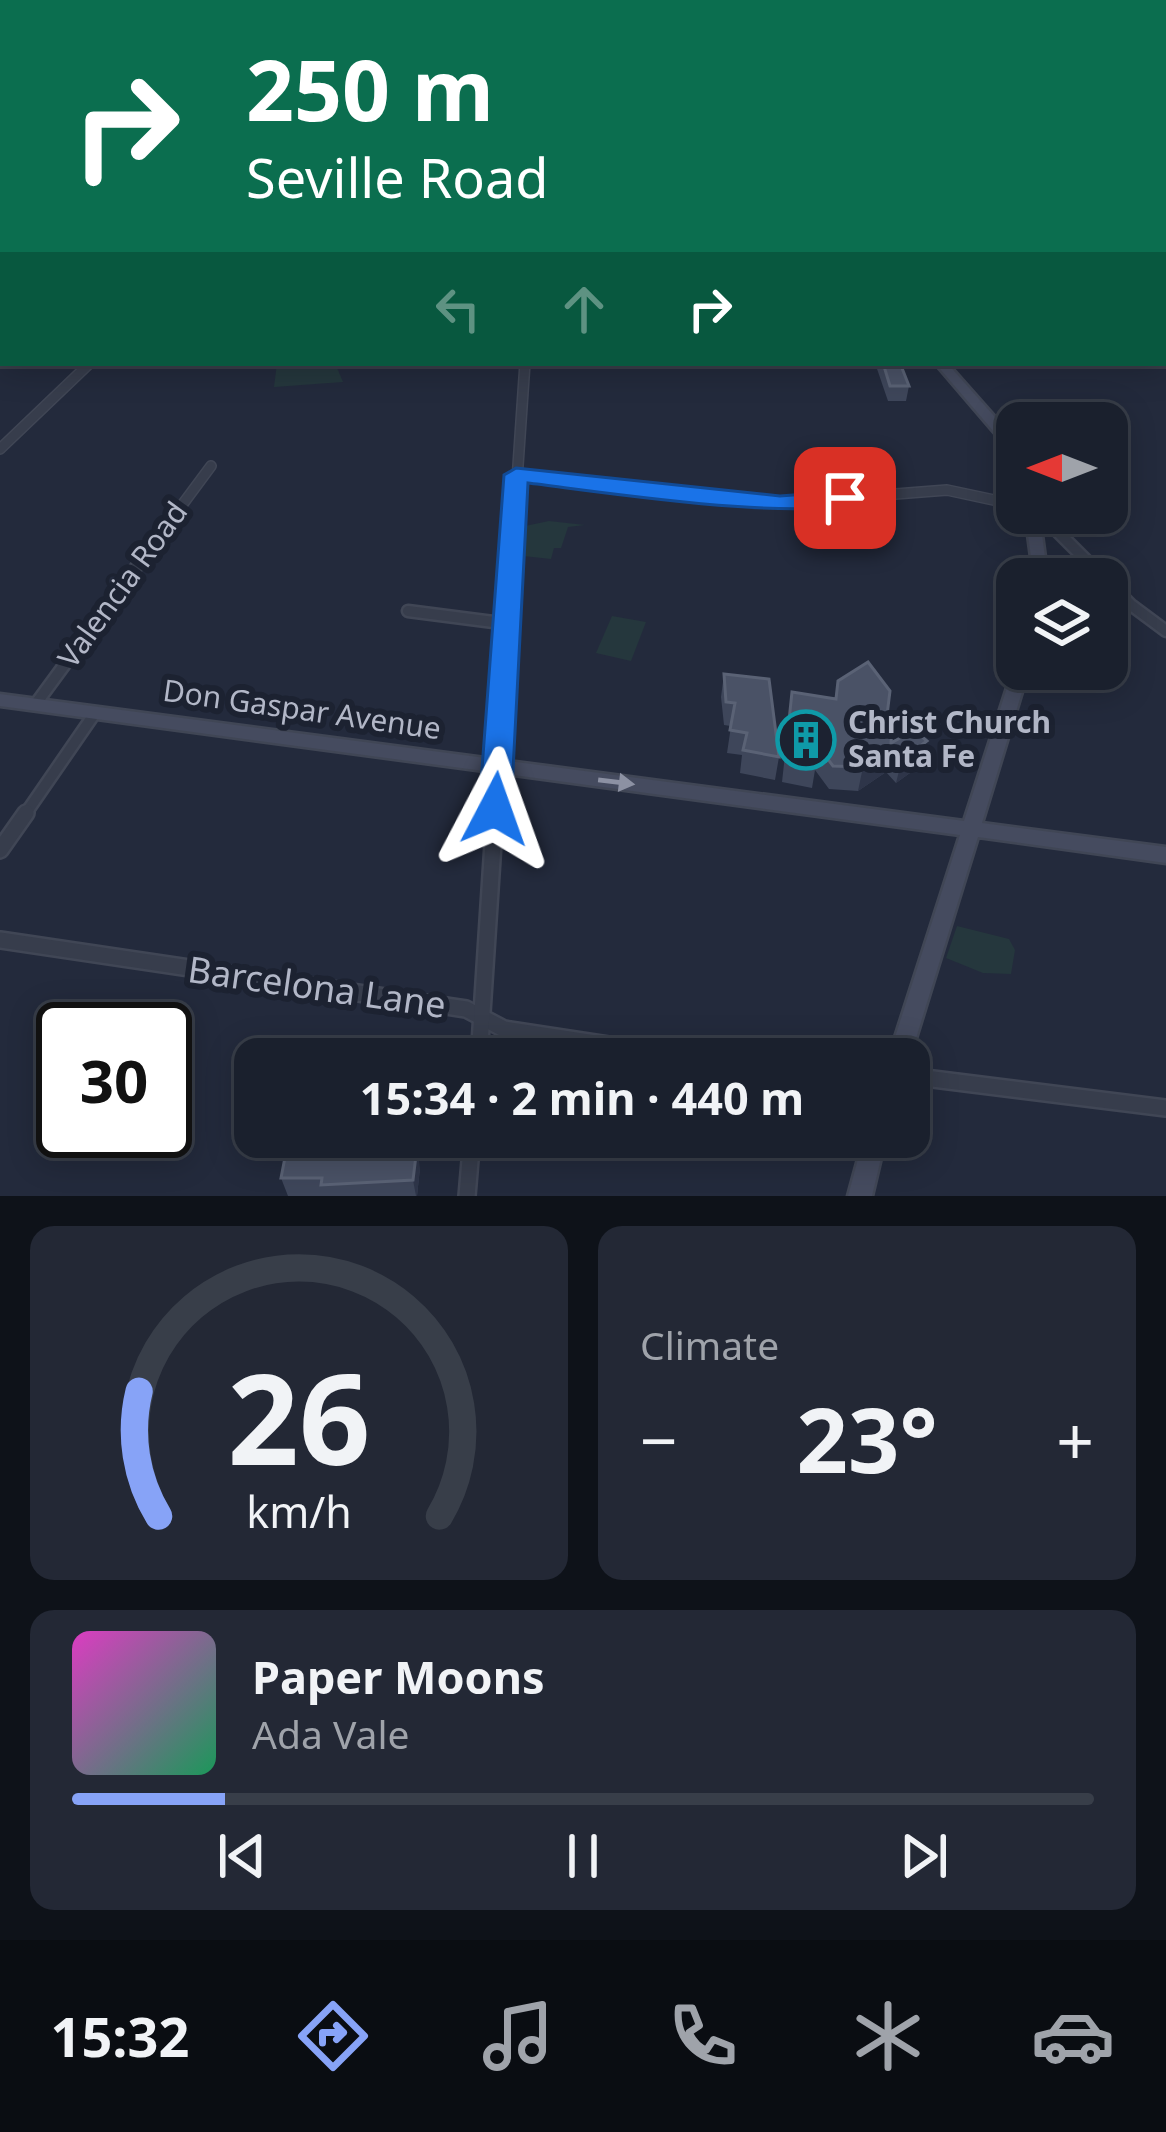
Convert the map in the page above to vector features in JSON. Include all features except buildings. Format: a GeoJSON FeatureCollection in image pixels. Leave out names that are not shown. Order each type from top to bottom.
{"type":"FeatureCollection","features":[{"type":"Feature","properties":{"kind":"street"},"geometry":{"type":"LineString","coordinates":[[0,449],[87,366]]}},
{"type":"Feature","properties":{"kind":"street"},"geometry":{"type":"LineString","coordinates":[[480,1038],[525,366]]}},
{"type":"Feature","properties":{"kind":"street"},"geometry":{"type":"LineString","coordinates":[[944,366],[996,426]]}},
{"type":"Feature","properties":{"kind":"street","name":"Valencia Road"},"geometry":{"type":"LineString","coordinates":[[35,705],[211,466]]}},
{"type":"Feature","properties":{"kind":"street"},"geometry":{"type":"LineString","coordinates":[[516,475],[784,503],[947,490],[996,500]]}},
{"type":"Feature","properties":{"kind":"street"},"geometry":{"type":"LineString","coordinates":[[1067,534],[1142,618],[1166,631]]}},
{"type":"Feature","properties":{"kind":"street"},"geometry":{"type":"LineString","coordinates":[[408,610],[509,624]]}},
{"type":"Feature","properties":{"kind":"street"},"geometry":{"type":"LineString","coordinates":[[905,1038],[1014,690]]}},
{"type":"Feature","properties":{"kind":"street","name":"Don Gaspar Avenue"},"geometry":{"type":"LineString","coordinates":[[0,700],[1166,855]]}},
{"type":"Feature","properties":{"kind":"street"},"geometry":{"type":"LineString","coordinates":[[0,850],[95,713]]}},
{"type":"Feature","properties":{"kind":"street","name":"Barcelona Lane"},"geometry":{"type":"LineString","coordinates":[[0,940],[466,1009],[504,1029],[563,1038]]}},
{"type":"Feature","properties":{"kind":"street"},"geometry":{"type":"LineString","coordinates":[[930,1079],[1166,1108]]}},
{"type":"Feature","properties":{"kind":"street"},"geometry":{"type":"LineString","coordinates":[[467,1196],[470,1158]]}},
{"type":"Feature","properties":{"kind":"street"},"geometry":{"type":"LineString","coordinates":[[860,1196],[870,1158]]}},
{"type":"Feature","properties":{"kind":"shaded area"},"geometry":{"type":"Polygon","coordinates":[[[277,366],[336,366],[343,382],[274,387],[277,366]]]}},
{"type":"Feature","properties":{"kind":"shaded area"},"geometry":{"type":"Polygon","coordinates":[[[549,521],[585,525],[568,527],[561,548],[554,548],[551,559],[523,556],[525,526],[549,521]]]}},
{"type":"Feature","properties":{"kind":"shaded area"},"geometry":{"type":"Polygon","coordinates":[[[612,616],[646,622],[631,661],[596,653],[612,616]]]}},
{"type":"Feature","properties":{"kind":"shaded area"},"geometry":{"type":"Polygon","coordinates":[[[957,926],[1009,939],[1015,950],[1011,974],[983,973],[946,958],[957,926]]]}},
{"type":"Feature","properties":{"kind":"place","name":"Christ Church Santa Fe"},"geometry":{"type":"Point","coordinates":[806,740]}},
{"type":"Feature","properties":{"kind":"route"},"geometry":{"type":"LineString","coordinates":[[495,809],[516,475],[780,503],[845,498]]}}]}
